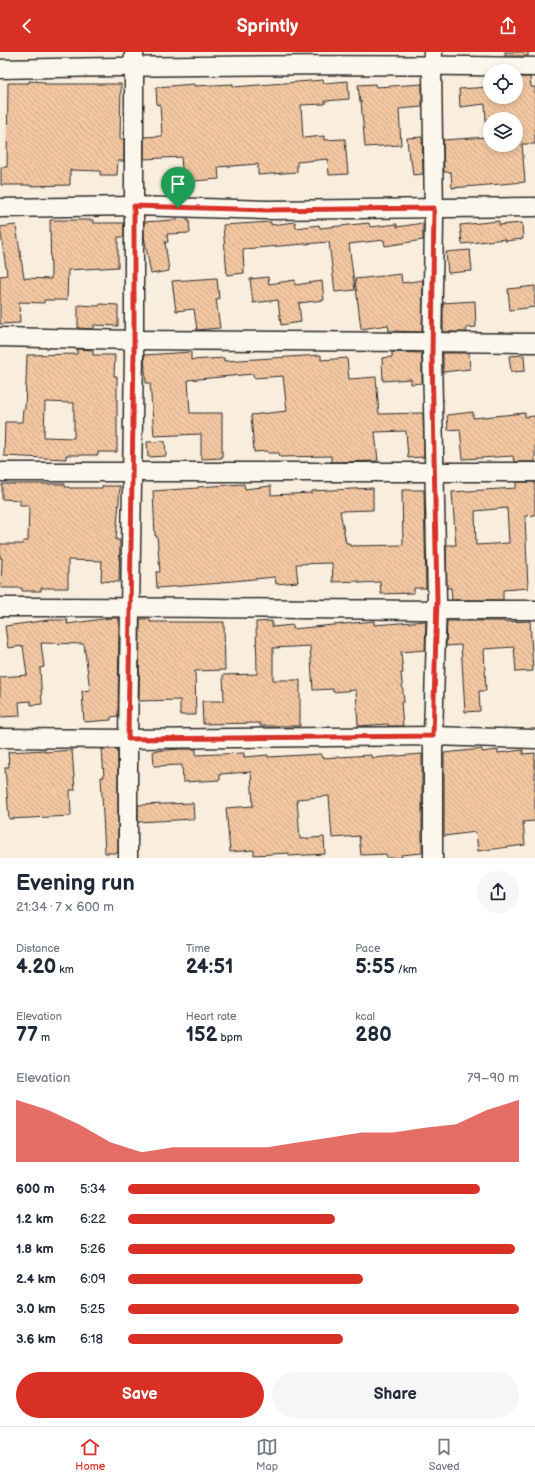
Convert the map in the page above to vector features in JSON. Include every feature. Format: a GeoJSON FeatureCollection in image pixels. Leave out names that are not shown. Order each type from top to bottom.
{"type":"FeatureCollection","features":[{"type":"Feature","properties":{"kind":"street"},"geometry":{"type":"LineString","coordinates":[[128,858],[128,739],[134,340],[134,59]]}},
{"type":"Feature","properties":{"kind":"street"},"geometry":{"type":"LineString","coordinates":[[0,69],[134,59],[432,59],[535,67]]}},
{"type":"Feature","properties":{"kind":"street"},"geometry":{"type":"LineString","coordinates":[[432,59],[434,208],[432,343],[436,610],[433,736],[433,858]]}},
{"type":"Feature","properties":{"kind":"street"},"geometry":{"type":"LineString","coordinates":[[0,208],[134,206],[266,210],[535,207]]}},
{"type":"Feature","properties":{"kind":"street"},"geometry":{"type":"LineString","coordinates":[[0,337],[134,340],[535,343]]}},
{"type":"Feature","properties":{"kind":"street"},"geometry":{"type":"LineString","coordinates":[[0,472],[535,472]]}},
{"type":"Feature","properties":{"kind":"street"},"geometry":{"type":"LineString","coordinates":[[0,607],[130,606],[535,610]]}},
{"type":"Feature","properties":{"kind":"street"},"geometry":{"type":"LineString","coordinates":[[0,738],[128,739],[433,736],[535,739]]}},
{"type":"Feature","properties":{"kind":"building"},"geometry":{"type":"Polygon","coordinates":[[[505,52],[528,52],[528,56],[505,56],[505,52]]]}},
{"type":"Feature","properties":{"kind":"building"},"geometry":{"type":"Polygon","coordinates":[[[523,77],[530,77],[531,87],[535,87],[535,144],[523,144],[523,112],[485,112],[485,104],[523,104],[523,77]]]}},
{"type":"Feature","properties":{"kind":"building"},"geometry":{"type":"Polygon","coordinates":[[[323,80],[324,83],[348,81],[349,99],[325,101],[325,104],[301,105],[303,138],[324,136],[324,140],[345,139],[348,174],[329,175],[328,159],[297,162],[297,172],[258,175],[258,164],[218,167],[219,179],[183,182],[181,157],[144,159],[144,137],[162,136],[160,104],[157,105],[156,87],[194,84],[194,86],[233,84],[233,87],[323,80]]]}},
{"type":"Feature","properties":{"kind":"building"},"geometry":{"type":"Polygon","coordinates":[[[29,81],[45,82],[44,84],[121,84],[120,139],[124,139],[124,161],[118,161],[117,175],[100,175],[100,171],[70,170],[70,185],[1,185],[1,167],[7,167],[8,83],[29,83],[29,81]]]}},
{"type":"Feature","properties":{"kind":"building"},"geometry":{"type":"Polygon","coordinates":[[[375,84],[376,87],[422,84],[422,107],[399,109],[401,145],[365,147],[358,85],[375,84]]]}},
{"type":"Feature","properties":{"kind":"building"},"geometry":{"type":"Polygon","coordinates":[[[483,87],[483,104],[485,104],[460,107],[459,89],[483,87]]]}},
{"type":"Feature","properties":{"kind":"building"},"geometry":{"type":"Polygon","coordinates":[[[422,137],[423,174],[413,175],[411,159],[409,159],[407,138],[422,137]]]}},
{"type":"Feature","properties":{"kind":"building"},"geometry":{"type":"Polygon","coordinates":[[[483,137],[483,152],[523,152],[525,182],[452,188],[451,172],[444,172],[443,140],[483,137]]]}},
{"type":"Feature","properties":{"kind":"building"},"geometry":{"type":"Polygon","coordinates":[[[189,219],[190,233],[167,234],[168,242],[165,242],[169,271],[151,274],[144,236],[144,222],[189,219]]]}},
{"type":"Feature","properties":{"kind":"building"},"geometry":{"type":"Polygon","coordinates":[[[50,220],[93,220],[93,223],[124,223],[124,237],[118,237],[118,267],[68,270],[67,300],[44,300],[44,303],[19,302],[20,323],[0,324],[0,276],[7,275],[0,227],[16,225],[24,278],[51,279],[50,220]]]}},
{"type":"Feature","properties":{"kind":"building"},"geometry":{"type":"Polygon","coordinates":[[[499,221],[499,225],[522,223],[523,239],[505,241],[505,239],[462,244],[460,225],[499,221]]]}},
{"type":"Feature","properties":{"kind":"building"},"geometry":{"type":"Polygon","coordinates":[[[271,222],[271,225],[295,222],[296,228],[319,225],[320,228],[369,223],[370,227],[397,224],[397,227],[423,223],[423,240],[385,246],[384,240],[349,244],[355,290],[335,292],[329,242],[243,249],[244,273],[227,275],[223,225],[271,222]]]}},
{"type":"Feature","properties":{"kind":"building"},"geometry":{"type":"Polygon","coordinates":[[[470,250],[472,271],[448,273],[446,252],[470,250]]]}},
{"type":"Feature","properties":{"kind":"building"},"geometry":{"type":"Polygon","coordinates":[[[401,274],[402,283],[423,280],[422,332],[389,331],[388,325],[361,329],[355,279],[401,274]]]}},
{"type":"Feature","properties":{"kind":"building"},"geometry":{"type":"Polygon","coordinates":[[[268,277],[269,284],[295,280],[295,285],[322,281],[324,300],[299,303],[301,322],[281,325],[278,300],[253,303],[250,279],[268,277]]]}},
{"type":"Feature","properties":{"kind":"building"},"geometry":{"type":"Polygon","coordinates":[[[217,278],[219,299],[216,299],[220,328],[197,330],[194,309],[176,311],[172,281],[217,278]]]}},
{"type":"Feature","properties":{"kind":"building"},"geometry":{"type":"Polygon","coordinates":[[[535,286],[535,307],[510,310],[508,289],[535,286]]]}},
{"type":"Feature","properties":{"kind":"building"},"geometry":{"type":"Polygon","coordinates":[[[475,301],[476,327],[466,328],[467,332],[443,332],[443,303],[475,301]]]}},
{"type":"Feature","properties":{"kind":"building"},"geometry":{"type":"Polygon","coordinates":[[[100,304],[118,305],[118,326],[94,325],[94,329],[78,328],[78,305],[99,306],[100,304]]]}},
{"type":"Feature","properties":{"kind":"building"},"geometry":{"type":"Polygon","coordinates":[[[77,349],[93,350],[93,355],[115,355],[114,376],[117,376],[117,452],[98,452],[98,455],[66,455],[66,459],[4,456],[5,422],[22,422],[23,409],[25,409],[27,355],[77,354],[77,349]],[[45,402],[44,437],[74,438],[74,403],[45,402]]]}},
{"type":"Feature","properties":{"kind":"building"},"geometry":{"type":"Polygon","coordinates":[[[191,352],[191,360],[224,358],[224,361],[321,355],[321,360],[347,358],[349,379],[376,377],[379,414],[423,413],[424,457],[408,458],[406,431],[375,432],[378,461],[331,462],[331,456],[280,457],[279,453],[268,453],[268,451],[254,452],[251,415],[287,411],[283,376],[254,378],[253,374],[188,380],[190,413],[222,413],[222,458],[201,459],[201,434],[154,436],[150,383],[146,383],[144,355],[191,352]]]}},
{"type":"Feature","properties":{"kind":"building"},"geometry":{"type":"Polygon","coordinates":[[[392,352],[422,353],[422,383],[411,384],[411,379],[383,381],[382,358],[392,357],[392,352]]]}},
{"type":"Feature","properties":{"kind":"building"},"geometry":{"type":"Polygon","coordinates":[[[443,353],[469,353],[470,369],[443,372],[443,353]]]}},
{"type":"Feature","properties":{"kind":"building"},"geometry":{"type":"Polygon","coordinates":[[[524,355],[525,371],[511,372],[509,356],[524,355]]]}},
{"type":"Feature","properties":{"kind":"building"},"geometry":{"type":"Polygon","coordinates":[[[473,412],[473,418],[525,413],[525,417],[535,416],[535,462],[514,462],[513,456],[463,459],[460,429],[448,430],[447,415],[473,412]]]}},
{"type":"Feature","properties":{"kind":"building"},"geometry":{"type":"Polygon","coordinates":[[[165,441],[166,456],[148,457],[147,442],[165,441]]]}},
{"type":"Feature","properties":{"kind":"building"},"geometry":{"type":"Polygon","coordinates":[[[516,482],[535,482],[535,515],[525,516],[528,588],[503,590],[503,600],[452,600],[451,588],[447,588],[446,545],[456,545],[452,492],[516,488],[516,482]],[[507,508],[475,511],[476,545],[509,543],[507,508]]]}},
{"type":"Feature","properties":{"kind":"building"},"geometry":{"type":"Polygon","coordinates":[[[2,484],[65,484],[65,487],[69,488],[102,488],[102,486],[120,486],[116,540],[120,540],[119,582],[101,581],[102,561],[68,560],[68,588],[41,588],[41,591],[22,591],[22,588],[1,588],[2,558],[0,558],[0,544],[23,544],[24,541],[28,541],[29,505],[20,505],[20,500],[2,499],[2,484]]]}},
{"type":"Feature","properties":{"kind":"building"},"geometry":{"type":"Polygon","coordinates":[[[244,484],[245,489],[271,486],[271,495],[373,488],[373,510],[340,511],[346,543],[349,543],[350,546],[403,545],[402,490],[424,490],[426,588],[414,588],[414,593],[381,594],[380,582],[333,582],[332,563],[296,564],[298,582],[276,584],[275,577],[157,588],[156,572],[160,572],[157,536],[155,536],[153,491],[244,484]]]}},
{"type":"Feature","properties":{"kind":"building"},"geometry":{"type":"Polygon","coordinates":[[[119,618],[118,716],[111,717],[111,720],[84,722],[82,691],[90,690],[84,644],[41,643],[44,667],[40,668],[42,704],[31,705],[31,701],[19,702],[20,716],[0,717],[0,677],[27,675],[23,646],[8,648],[5,626],[49,620],[68,620],[67,624],[119,618]]]}},
{"type":"Feature","properties":{"kind":"building"},"geometry":{"type":"Polygon","coordinates":[[[140,619],[150,619],[150,622],[224,622],[225,670],[195,671],[196,715],[180,715],[180,700],[139,701],[140,619]]]}},
{"type":"Feature","properties":{"kind":"building"},"geometry":{"type":"Polygon","coordinates":[[[272,621],[272,627],[293,625],[293,629],[374,621],[374,625],[426,621],[425,650],[401,652],[403,673],[401,673],[404,702],[401,702],[403,726],[388,726],[388,724],[358,726],[356,690],[333,692],[333,689],[313,690],[310,646],[273,648],[273,680],[300,680],[300,726],[260,726],[260,723],[203,724],[202,701],[224,701],[223,675],[257,674],[256,622],[272,621]]]}},
{"type":"Feature","properties":{"kind":"building"},"geometry":{"type":"Polygon","coordinates":[[[447,621],[530,621],[533,671],[516,672],[514,647],[484,649],[486,691],[479,691],[480,711],[465,712],[461,645],[446,646],[447,621]]]}},
{"type":"Feature","properties":{"kind":"building"},"geometry":{"type":"Polygon","coordinates":[[[102,749],[118,749],[118,853],[105,853],[101,777],[104,777],[102,749]]]}},
{"type":"Feature","properties":{"kind":"building"},"geometry":{"type":"Polygon","coordinates":[[[196,749],[196,755],[244,753],[244,757],[321,754],[322,758],[371,755],[372,758],[422,754],[422,853],[401,855],[402,858],[387,858],[386,854],[361,855],[359,836],[332,838],[329,796],[297,799],[300,839],[324,837],[325,854],[289,856],[289,853],[254,855],[254,850],[230,852],[226,808],[253,806],[251,772],[220,774],[220,780],[183,782],[182,765],[154,766],[153,751],[196,749]]]}},
{"type":"Feature","properties":{"kind":"building"},"geometry":{"type":"Polygon","coordinates":[[[482,749],[482,752],[498,750],[498,753],[523,750],[523,754],[535,753],[535,821],[523,822],[525,845],[478,851],[476,832],[444,836],[444,753],[482,749]]]}},
{"type":"Feature","properties":{"kind":"building"},"geometry":{"type":"Polygon","coordinates":[[[45,750],[45,752],[72,750],[75,790],[70,790],[71,816],[9,819],[5,767],[9,767],[8,752],[45,750]]]}},
{"type":"Feature","properties":{"kind":"building"},"geometry":{"type":"Polygon","coordinates":[[[193,803],[194,819],[138,822],[138,805],[193,803]]]}},
{"type":"Feature","properties":{"kind":"route"},"geometry":{"type":"LineString","coordinates":[[134,206],[178,208],[266,210],[434,208],[432,355],[437,600],[433,736],[128,739],[134,353],[134,206]]}}]}
